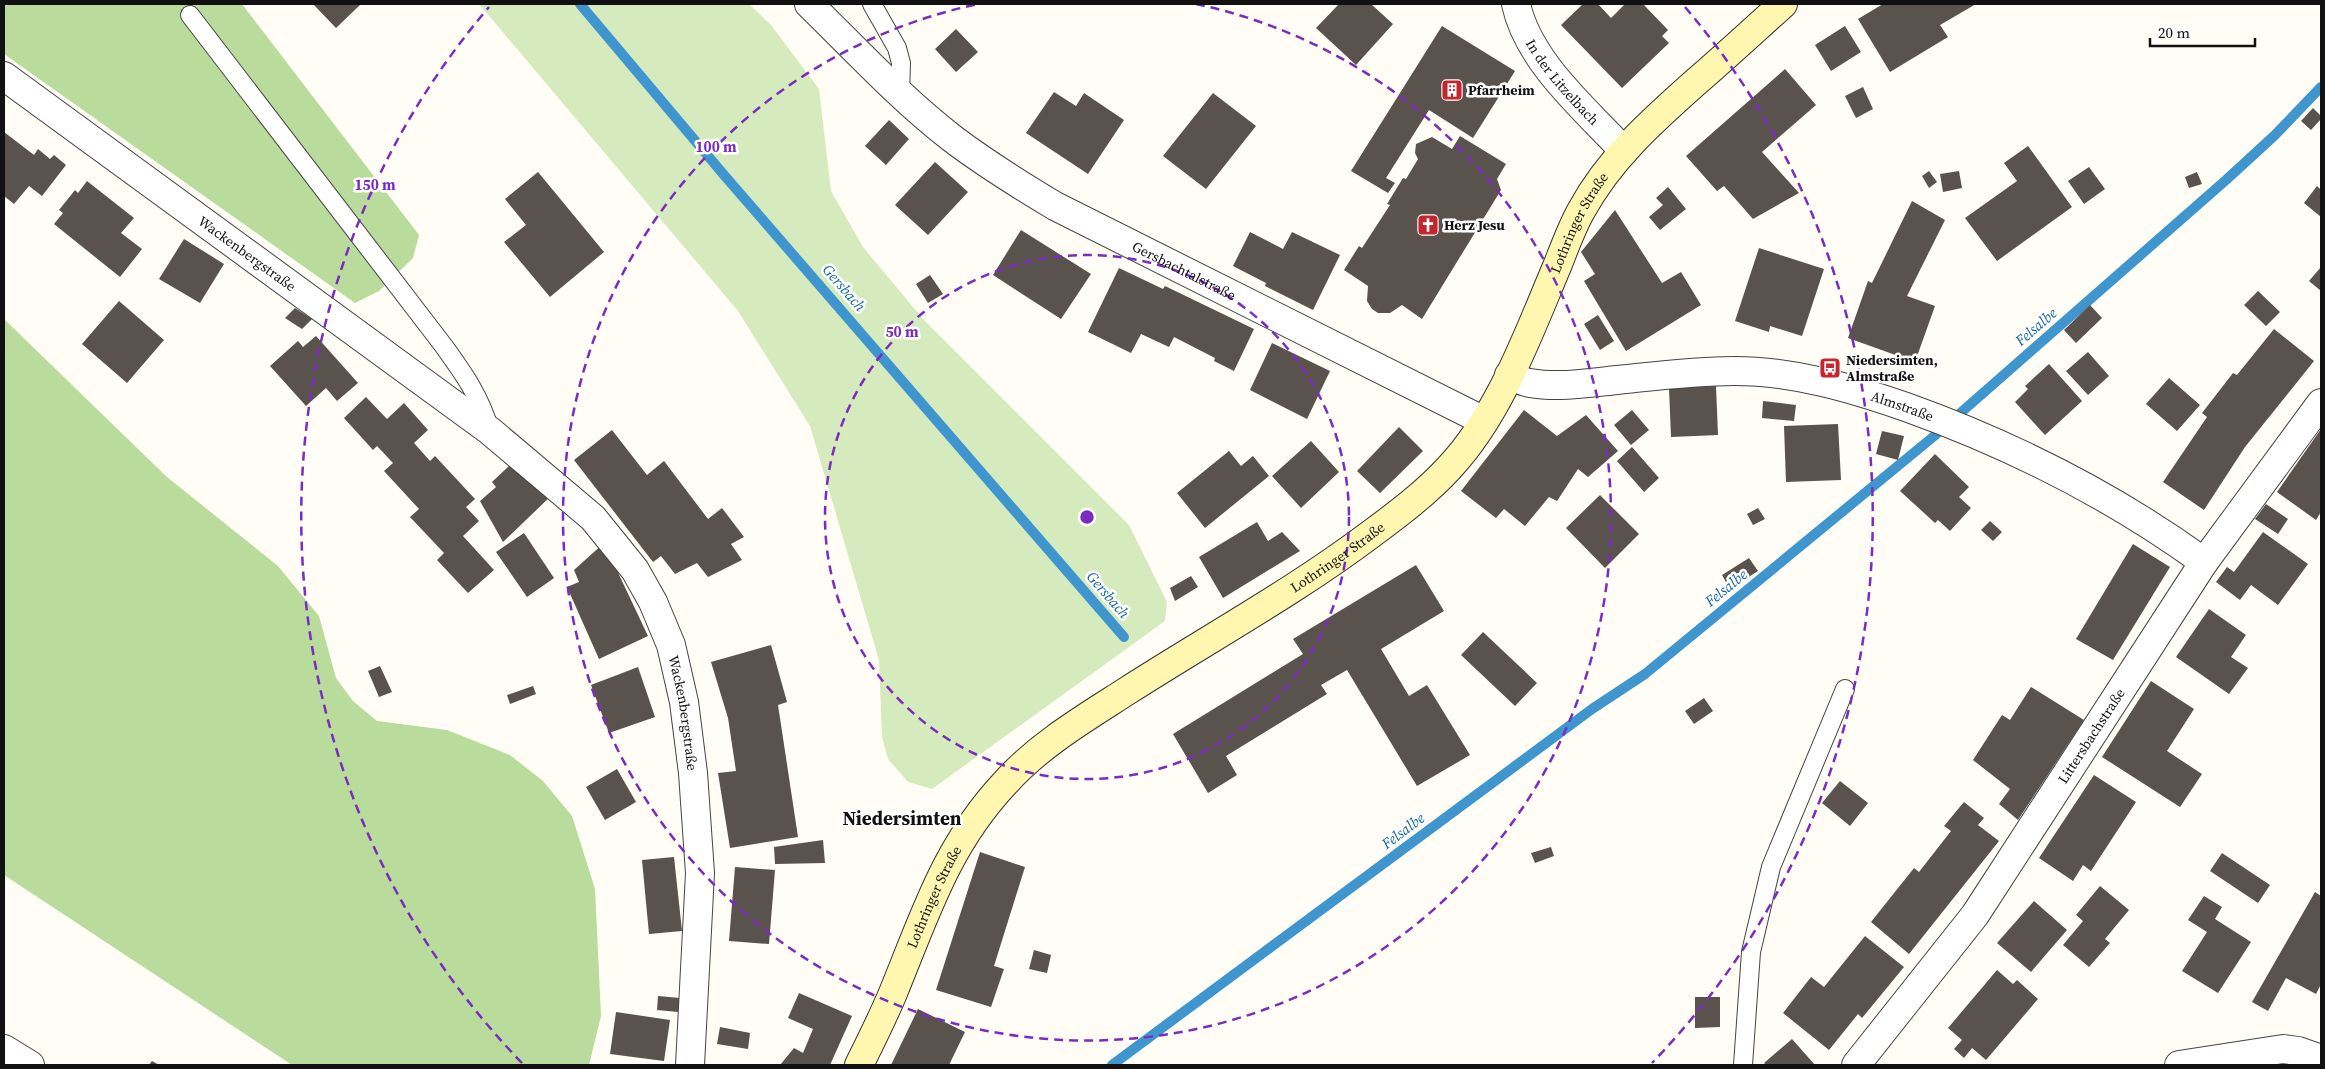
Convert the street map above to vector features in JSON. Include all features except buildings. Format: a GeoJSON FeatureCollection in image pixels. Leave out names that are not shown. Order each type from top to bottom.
{"type":"FeatureCollection","features":[{"type":"Feature","properties":{"kind":"main road","name":"Lothringer Straße"},"geometry":{"type":"LineString","coordinates":[[859,1065],[891,997],[931,898],[952,854],[980,812],[1007,780],[1043,749],[1084,719],[1198,645],[1285,593],[1371,534],[1402,510],[1449,468],[1484,421],[1509,375],[1579,214],[1601,178],[1624,151],[1663,112],[1783,4]]}},
{"type":"Feature","properties":{"kind":"street","name":"Gersbachtalstraße"},"geometry":{"type":"LineString","coordinates":[[809,4],[900,94],[952,138],[988,164],[1055,206],[1484,421]]}},
{"type":"Feature","properties":{"kind":"street","name":"In der Litzelbach"},"geometry":{"type":"LineString","coordinates":[[1516,4],[1520,21],[1535,50],[1569,92],[1624,151]]}},
{"type":"Feature","properties":{"kind":"street","name":"Wackenbergstraße"},"geometry":{"type":"LineString","coordinates":[[4,76],[490,431],[593,518],[635,570],[654,602],[672,645],[684,702],[694,773],[700,873],[690,1065]]}},
{"type":"Feature","properties":{"kind":"street","name":"Almstraße"},"geometry":{"type":"LineString","coordinates":[[1509,375],[1530,383],[1551,384],[1586,384],[1674,374],[1734,371],[1778,373],[1819,380],[1933,417],[2015,451],[2092,490],[2142,519],[2204,562]]}},
{"type":"Feature","properties":{"kind":"street","name":"Littersbachstraße"},"geometry":{"type":"LineString","coordinates":[[1856,1065],[1975,915],[2204,562],[2321,403]]}},
{"type":"Feature","properties":{"kind":"street"},"geometry":{"type":"LineString","coordinates":[[4,1049],[30,1065]]}},
{"type":"Feature","properties":{"kind":"street"},"geometry":{"type":"LineString","coordinates":[[2180,1065],[2283,1049],[2298,1051],[2321,1058]]}},
{"type":"Feature","properties":{"kind":"lane"},"geometry":{"type":"LineString","coordinates":[[872,4],[897,48],[901,63],[900,94]]}},
{"type":"Feature","properties":{"kind":"lane"},"geometry":{"type":"LineString","coordinates":[[190,16],[444,345],[471,384],[483,406],[490,431]]}},
{"type":"Feature","properties":{"kind":"lane"},"geometry":{"type":"LineString","coordinates":[[1743,1065],[1751,952],[1771,867],[1845,689]]}},
{"type":"Feature","properties":{"kind":"green space"},"geometry":{"type":"Polygon","coordinates":[[[4,4],[242,4],[419,235],[413,258],[379,291],[355,303],[4,54],[4,4]]]}},
{"type":"Feature","properties":{"kind":"green space"},"geometry":{"type":"Polygon","coordinates":[[[479,4],[749,4],[771,25],[819,89],[831,191],[863,247],[923,319],[1129,525],[1167,602],[1165,621],[932,789],[908,782],[888,759],[882,737],[879,660],[810,426],[738,311],[479,4]]]}},
{"type":"Feature","properties":{"kind":"green space"},"geometry":{"type":"Polygon","coordinates":[[[4,319],[167,477],[278,566],[319,616],[336,678],[353,701],[377,721],[447,730],[510,755],[543,781],[572,816],[595,889],[601,1016],[589,1065],[292,1065],[4,875],[4,319]]]}},
{"type":"Feature","properties":{"kind":"waterway","name":"Gersbach"},"geometry":{"type":"LineString","coordinates":[[580,4],[724,175],[1124,637]]}},
{"type":"Feature","properties":{"kind":"waterway","name":"Felsalbe"},"geometry":{"type":"LineString","coordinates":[[1112,1065],[1592,709],[1645,674],[1933,437],[2226,180],[2275,135],[2321,87]]}},
{"type":"Feature","properties":{"kind":"place","name":"Pfarrheim"},"geometry":{"type":"Point","coordinates":[1452,90]}},
{"type":"Feature","properties":{"kind":"place","name":"Herz Jesu"},"geometry":{"type":"Point","coordinates":[1428,225]}},
{"type":"Feature","properties":{"kind":"place","name":"Niedersimten, Almstraße"},"geometry":{"type":"Point","coordinates":[1830,368]}},
{"type":"Feature","properties":{"kind":"district","name":"Niedersimten"},"geometry":{"type":"Point","coordinates":[902,818]}}]}
